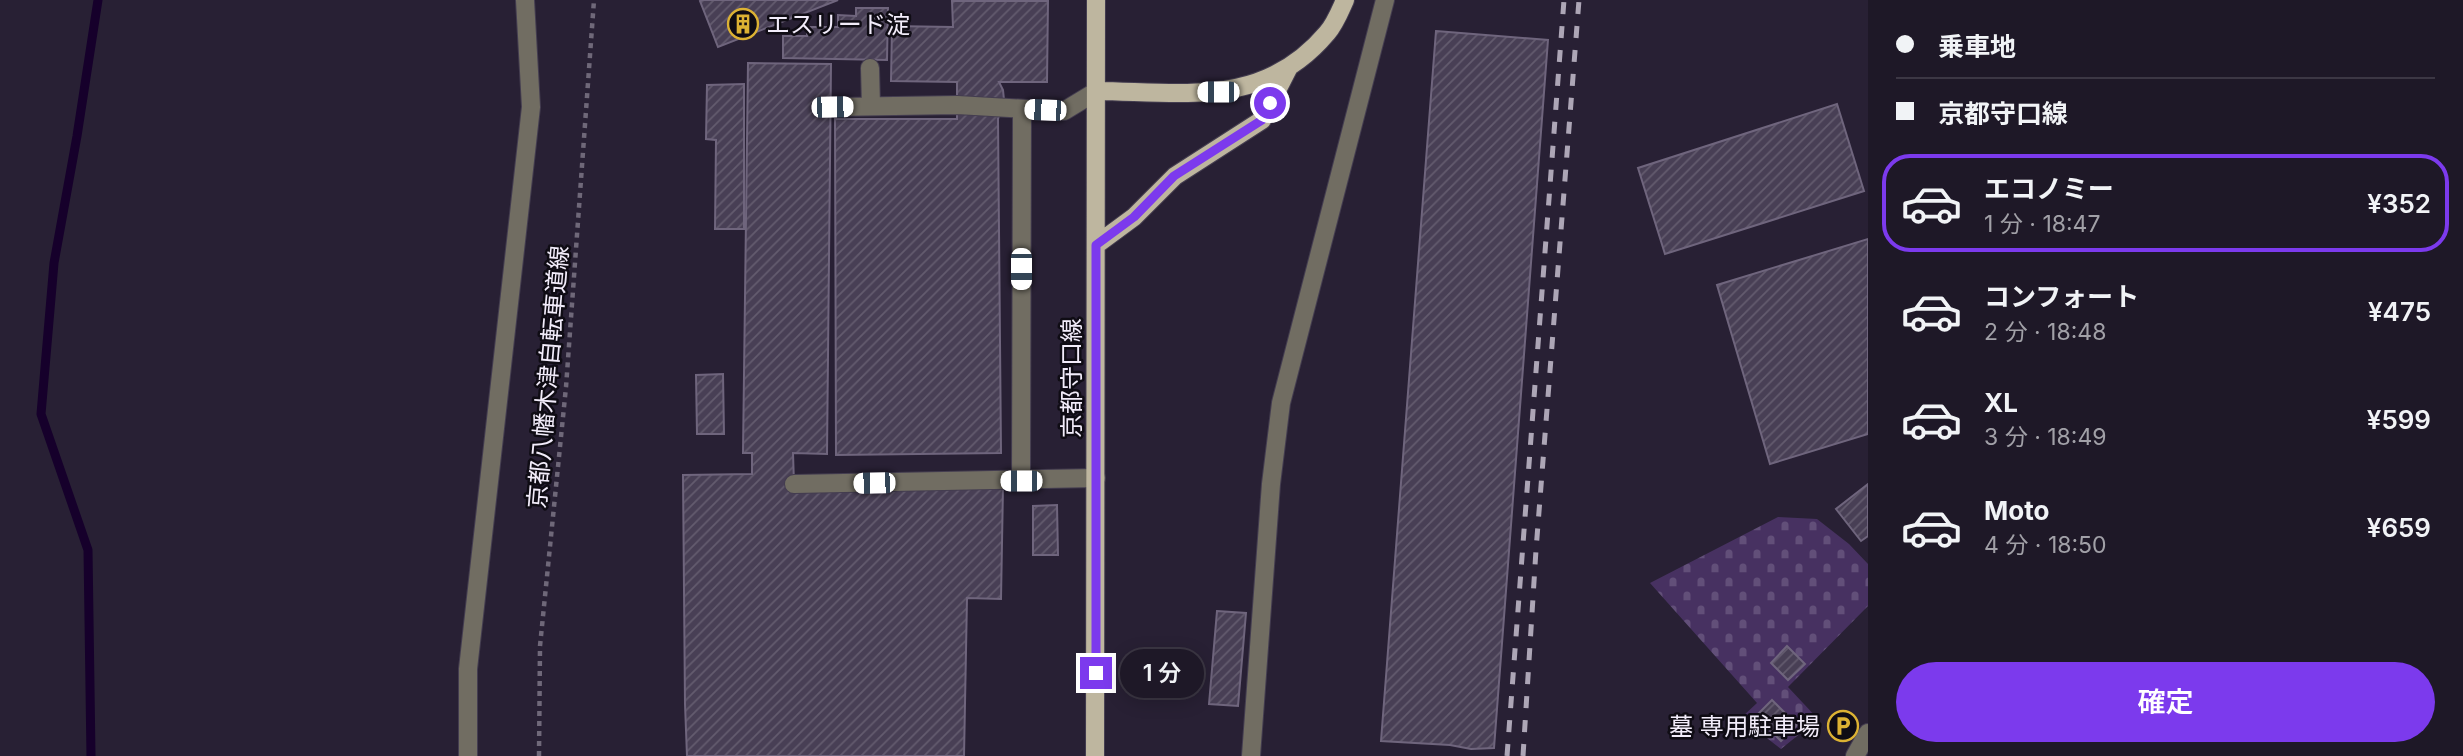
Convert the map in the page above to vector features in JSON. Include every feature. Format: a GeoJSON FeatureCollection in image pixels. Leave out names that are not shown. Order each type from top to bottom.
{"type":"FeatureCollection","features":[{"type":"Feature","properties":{"kind":"main road","name":"京都守口線"},"geometry":{"type":"LineString","coordinates":[[1096,756],[1097,0]]}},
{"type":"Feature","properties":{"kind":"main road"},"geometry":{"type":"LineString","coordinates":[[1097,91],[1218,92],[1254,85],[1288,69],[1328,32],[1345,0]]}},
{"type":"Feature","properties":{"kind":"main road"},"geometry":{"type":"LineString","coordinates":[[1096,245],[1134,217],[1174,176],[1262,120],[1288,69]]}},
{"type":"Feature","properties":{"kind":"street"},"geometry":{"type":"LineString","coordinates":[[468,756],[468,669],[531,107],[525,0]]}},
{"type":"Feature","properties":{"kind":"street"},"geometry":{"type":"LineString","coordinates":[[1251,756],[1271,484],[1282,403],[1385,0]]}},
{"type":"Feature","properties":{"kind":"street"},"geometry":{"type":"LineString","coordinates":[[870,68],[871,106]]}},
{"type":"Feature","properties":{"kind":"street"},"geometry":{"type":"LineString","coordinates":[[832,107],[957,105],[1064,111],[1097,91]]}},
{"type":"Feature","properties":{"kind":"street"},"geometry":{"type":"LineString","coordinates":[[1021,481],[1022,110],[1027,109]]}},
{"type":"Feature","properties":{"kind":"street"},"geometry":{"type":"LineString","coordinates":[[794,484],[1096,478]]}},
{"type":"Feature","properties":{"kind":"street"},"geometry":{"type":"LineString","coordinates":[[1855,756],[1868,733]]}},
{"type":"Feature","properties":{"kind":"path","name":"京都八幡木津自転車道線"},"geometry":{"type":"LineString","coordinates":[[539,756],[540,646],[566,387],[594,0]]}},
{"type":"Feature","properties":{"kind":"green space"},"geometry":{"type":"Polygon","coordinates":[[[1778,517],[1817,519],[1849,544],[1868,564],[1868,606],[1788,687],[1818,719],[1781,749],[1741,718],[1757,703],[1650,583],[1778,517]]]}},
{"type":"Feature","properties":{"kind":"building","name":"エスリード淀"},"geometry":{"type":"Polygon","coordinates":[[[838,0],[718,47],[700,1],[838,0]]]}},
{"type":"Feature","properties":{"kind":"building"},"geometry":{"type":"Polygon","coordinates":[[[952,1],[1048,1],[1047,82],[999,82],[1004,100],[998,119],[1001,453],[836,455],[835,119],[957,119],[957,82],[891,81],[892,26],[953,27],[952,1]]]}},
{"type":"Feature","properties":{"kind":"building"},"geometry":{"type":"Polygon","coordinates":[[[856,8],[888,8],[887,60],[783,58],[783,36],[807,36],[807,27],[838,27],[838,15],[856,16],[856,8]]]}},
{"type":"Feature","properties":{"kind":"building"},"geometry":{"type":"Polygon","coordinates":[[[1436,31],[1548,40],[1494,748],[1471,749],[1450,745],[1381,741],[1436,31]]]}},
{"type":"Feature","properties":{"kind":"building"},"geometry":{"type":"Polygon","coordinates":[[[748,63],[831,64],[827,454],[793,453],[794,484],[1003,487],[1001,599],[967,598],[964,756],[687,756],[683,475],[752,474],[752,453],[743,453],[748,63]]]}},
{"type":"Feature","properties":{"kind":"building"},"geometry":{"type":"Polygon","coordinates":[[[744,84],[744,229],[715,229],[716,140],[706,139],[707,85],[744,84]]]}},
{"type":"Feature","properties":{"kind":"building"},"geometry":{"type":"Polygon","coordinates":[[[1837,104],[1864,191],[1665,254],[1638,168],[1837,104]]]}},
{"type":"Feature","properties":{"kind":"building"},"geometry":{"type":"Polygon","coordinates":[[[1868,239],[1868,434],[1770,464],[1717,285],[1868,239]]]}},
{"type":"Feature","properties":{"kind":"building"},"geometry":{"type":"Polygon","coordinates":[[[723,374],[724,434],[697,434],[696,375],[723,374]]]}},
{"type":"Feature","properties":{"kind":"building"},"geometry":{"type":"Polygon","coordinates":[[[1868,484],[1868,536],[1861,541],[1836,509],[1868,484]]]}},
{"type":"Feature","properties":{"kind":"building"},"geometry":{"type":"Polygon","coordinates":[[[1057,505],[1058,555],[1033,555],[1033,506],[1057,505]]]}},
{"type":"Feature","properties":{"kind":"building"},"geometry":{"type":"Polygon","coordinates":[[[1217,611],[1246,613],[1238,706],[1209,704],[1217,611]]]}},
{"type":"Feature","properties":{"kind":"building"},"geometry":{"type":"Polygon","coordinates":[[[1787,646],[1805,664],[1788,680],[1771,663],[1787,646]]]}},
{"type":"Feature","properties":{"kind":"building"},"geometry":{"type":"Polygon","coordinates":[[[1772,700],[1797,725],[1781,741],[1756,716],[1772,700]]]}},
{"type":"Feature","properties":{"kind":"waterway"},"geometry":{"type":"LineString","coordinates":[[91,756],[88,550],[41,414],[54,263],[98,0]]}},
{"type":"Feature","properties":{"kind":"railway"},"geometry":{"type":"LineString","coordinates":[[1507,756],[1564,0]]}},
{"type":"Feature","properties":{"kind":"railway"},"geometry":{"type":"LineString","coordinates":[[1523,756],[1536,550],[1579,0]]}},
{"type":"Feature","properties":{"kind":"place","name":"エスリード淀"},"geometry":{"type":"Point","coordinates":[743,24]}},
{"type":"Feature","properties":{"kind":"place","name":"墓 専用駐車場"},"geometry":{"type":"Point","coordinates":[1843,726]}},
{"type":"Feature","properties":{"kind":"route"},"geometry":{"type":"LineString","coordinates":[[1096,673],[1096,245],[1134,217],[1174,176],[1262,120],[1270,103]]}}]}
